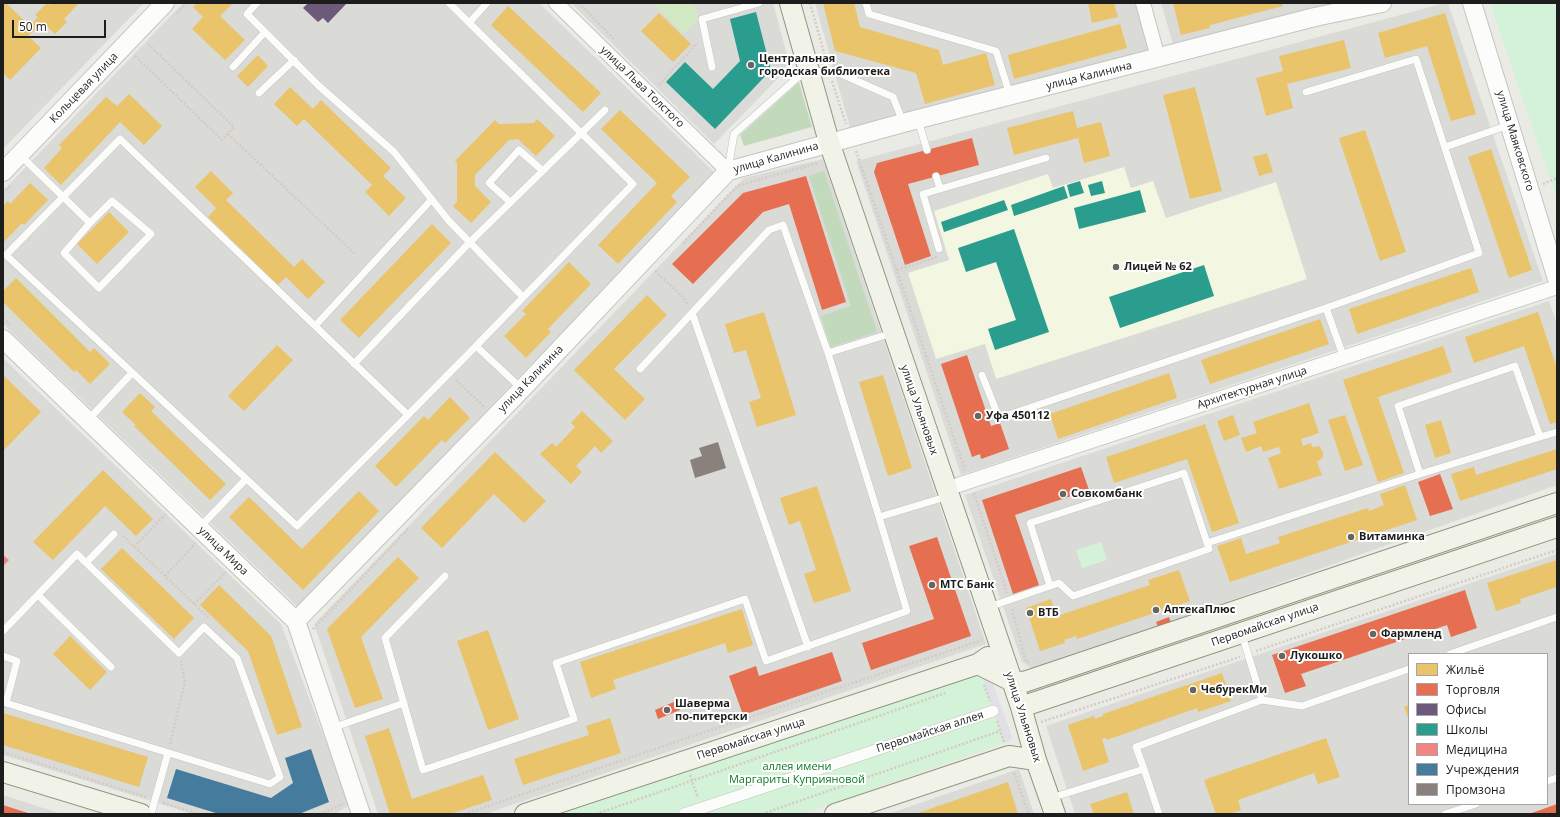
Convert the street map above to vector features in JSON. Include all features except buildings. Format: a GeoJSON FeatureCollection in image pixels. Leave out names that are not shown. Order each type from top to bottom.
{"type":"FeatureCollection","features":[{"type":"Feature","properties":{"kind":"main road","name":"улица Ульяновых"},"geometry":{"type":"LineString","coordinates":[[790,3],[832,150],[1021,707],[1036,760],[1052,806]]}},
{"type":"Feature","properties":{"kind":"main road","name":"Первомайская улица"},"geometry":{"type":"LineString","coordinates":[[1012,681],[1024,682],[1557,503]]}},
{"type":"Feature","properties":{"kind":"main road","name":"Первомайская улица"},"geometry":{"type":"LineString","coordinates":[[1021,707],[1557,527]]}},
{"type":"Feature","properties":{"kind":"main road","name":"Первомайская улица"},"geometry":{"type":"LineString","coordinates":[[525,814],[978,664],[985,661],[990,655],[998,640]]}},
{"type":"Feature","properties":{"kind":"main road"},"geometry":{"type":"LineString","coordinates":[[978,664],[1012,681]]}},
{"type":"Feature","properties":{"kind":"main road"},"geometry":{"type":"LineString","coordinates":[[1010,762],[1016,740],[1021,707]]}},
{"type":"Feature","properties":{"kind":"main road"},"geometry":{"type":"LineString","coordinates":[[835,814],[1010,762],[1036,760]]}},
{"type":"Feature","properties":{"kind":"main road"},"geometry":{"type":"LineString","coordinates":[[3,772],[84,806],[148,807]]}},
{"type":"Feature","properties":{"kind":"street","name":"Кольцевая улица"},"geometry":{"type":"LineString","coordinates":[[3,172],[165,3]]}},
{"type":"Feature","properties":{"kind":"street","name":"улица Льва Толстого"},"geometry":{"type":"LineString","coordinates":[[556,3],[728,171]]}},
{"type":"Feature","properties":{"kind":"street"},"geometry":{"type":"LineString","coordinates":[[1143,3],[1158,58]]}},
{"type":"Feature","properties":{"kind":"street","name":"улица Калинина"},"geometry":{"type":"LineString","coordinates":[[296,621],[522,389],[728,171],[832,150],[851,136],[1315,17],[1382,3]]}},
{"type":"Feature","properties":{"kind":"street","name":"улица Маяковского"},"geometry":{"type":"LineString","coordinates":[[1472,3],[1557,279]]}},
{"type":"Feature","properties":{"kind":"street","name":"Архитектурная улица"},"geometry":{"type":"LineString","coordinates":[[948,492],[970,481],[1557,287]]}},
{"type":"Feature","properties":{"kind":"street","name":"улица Мира"},"geometry":{"type":"LineString","coordinates":[[3,339],[87,421],[196,532],[296,621],[332,728],[354,810]]}},
{"type":"Feature","properties":{"kind":"street","name":"Первомайская аллея"},"geometry":{"type":"LineString","coordinates":[[684,814],[994,711]]}},
{"type":"Feature","properties":{"kind":"lane"},"geometry":{"type":"LineString","coordinates":[[258,3],[247,14],[319,86],[394,152],[449,221],[523,297]]}},
{"type":"Feature","properties":{"kind":"lane"},"geometry":{"type":"LineString","coordinates":[[408,415],[120,139],[6,255],[297,526],[408,415],[476,346],[633,184],[449,3]]}},
{"type":"Feature","properties":{"kind":"lane"},"geometry":{"type":"LineString","coordinates":[[469,23],[487,3]]}},
{"type":"Feature","properties":{"kind":"lane"},"geometry":{"type":"LineString","coordinates":[[712,67],[702,19],[759,3]]}},
{"type":"Feature","properties":{"kind":"lane"},"geometry":{"type":"LineString","coordinates":[[866,3],[869,14],[996,51],[1010,96]]}},
{"type":"Feature","properties":{"kind":"lane"},"geometry":{"type":"LineString","coordinates":[[233,67],[265,32]]}},
{"type":"Feature","properties":{"kind":"lane"},"geometry":{"type":"LineString","coordinates":[[260,93],[294,60]]}},
{"type":"Feature","properties":{"kind":"lane"},"geometry":{"type":"LineString","coordinates":[[982,375],[999,418],[1326,308],[1479,253],[1416,60],[1306,92]]}},
{"type":"Feature","properties":{"kind":"lane"},"geometry":{"type":"LineString","coordinates":[[728,171],[734,134],[797,78],[809,73],[832,70],[893,97],[910,121],[927,150]]}},
{"type":"Feature","properties":{"kind":"lane"},"geometry":{"type":"LineString","coordinates":[[354,364],[470,242],[605,110]]}},
{"type":"Feature","properties":{"kind":"lane"},"geometry":{"type":"LineString","coordinates":[[1445,147],[1510,124]]}},
{"type":"Feature","properties":{"kind":"lane"},"geometry":{"type":"LineString","coordinates":[[510,202],[489,183],[519,150],[542,171]]}},
{"type":"Feature","properties":{"kind":"lane"},"geometry":{"type":"LineString","coordinates":[[20,155],[64,196],[90,223]]}},
{"type":"Feature","properties":{"kind":"lane"},"geometry":{"type":"LineString","coordinates":[[939,249],[923,194],[1046,158]]}},
{"type":"Feature","properties":{"kind":"lane"},"geometry":{"type":"LineString","coordinates":[[936,176],[940,189]]}},
{"type":"Feature","properties":{"kind":"lane"},"geometry":{"type":"LineString","coordinates":[[315,326],[432,199]]}},
{"type":"Feature","properties":{"kind":"lane"},"geometry":{"type":"LineString","coordinates":[[112,201],[151,234],[99,288],[64,253],[90,223],[112,201]]}},
{"type":"Feature","properties":{"kind":"lane"},"geometry":{"type":"LineString","coordinates":[[445,576],[385,638],[423,770],[574,719],[556,663],[745,599],[766,661],[907,611],[828,353],[783,225],[769,230],[640,369]]}},
{"type":"Feature","properties":{"kind":"lane"},"geometry":{"type":"LineString","coordinates":[[1326,308],[1344,358]]}},
{"type":"Feature","properties":{"kind":"lane"},"geometry":{"type":"LineString","coordinates":[[692,313],[808,647]]}},
{"type":"Feature","properties":{"kind":"lane"},"geometry":{"type":"LineString","coordinates":[[828,353],[893,333]]}},
{"type":"Feature","properties":{"kind":"lane"},"geometry":{"type":"LineString","coordinates":[[476,346],[522,389]]}},
{"type":"Feature","properties":{"kind":"lane"},"geometry":{"type":"LineString","coordinates":[[1420,474],[1398,406],[1515,366],[1540,437]]}},
{"type":"Feature","properties":{"kind":"lane"},"geometry":{"type":"LineString","coordinates":[[87,421],[132,373]]}},
{"type":"Feature","properties":{"kind":"lane"},"geometry":{"type":"LineString","coordinates":[[1207,543],[1420,474],[1557,432]]}},
{"type":"Feature","properties":{"kind":"lane"},"geometry":{"type":"LineString","coordinates":[[987,608],[1059,583],[1073,596],[1209,549],[1184,473],[1030,523],[1050,586]]}},
{"type":"Feature","properties":{"kind":"lane"},"geometry":{"type":"LineString","coordinates":[[196,532],[246,479]]}},
{"type":"Feature","properties":{"kind":"lane"},"geometry":{"type":"LineString","coordinates":[[879,517],[948,492]]}},
{"type":"Feature","properties":{"kind":"lane"},"geometry":{"type":"LineString","coordinates":[[86,563],[114,534]]}},
{"type":"Feature","properties":{"kind":"lane"},"geometry":{"type":"LineString","coordinates":[[3,631],[77,554],[179,653],[204,627],[237,658],[280,777],[270,784],[6,703],[17,661],[3,656]]}},
{"type":"Feature","properties":{"kind":"lane"},"geometry":{"type":"LineString","coordinates":[[38,595],[111,668]]}},
{"type":"Feature","properties":{"kind":"lane"},"geometry":{"type":"LineString","coordinates":[[1453,653],[1557,616]]}},
{"type":"Feature","properties":{"kind":"lane"},"geometry":{"type":"LineString","coordinates":[[1241,633],[1262,700]]}},
{"type":"Feature","properties":{"kind":"lane"},"geometry":{"type":"LineString","coordinates":[[1159,814],[1136,747],[1262,700],[1302,706],[1408,669]]}},
{"type":"Feature","properties":{"kind":"lane"},"geometry":{"type":"LineString","coordinates":[[332,728],[404,703]]}},
{"type":"Feature","properties":{"kind":"lane"},"geometry":{"type":"LineString","coordinates":[[151,814],[148,807],[168,753]]}},
{"type":"Feature","properties":{"kind":"lane"},"geometry":{"type":"LineString","coordinates":[[1052,806],[1144,769]]}},
{"type":"Feature","properties":{"kind":"lane"},"geometry":{"type":"LineString","coordinates":[[1445,814],[1473,805]]}},
{"type":"Feature","properties":{"kind":"path"},"geometry":{"type":"LineString","coordinates":[[659,85],[705,34]]}},
{"type":"Feature","properties":{"kind":"path"},"geometry":{"type":"LineString","coordinates":[[135,56],[222,140],[234,127],[148,44]]}},
{"type":"Feature","properties":{"kind":"path"},"geometry":{"type":"LineString","coordinates":[[228,134],[355,254]]}},
{"type":"Feature","properties":{"kind":"path"},"geometry":{"type":"LineString","coordinates":[[851,136],[970,481],[1018,626],[1026,662]]}},
{"type":"Feature","properties":{"kind":"path"},"geometry":{"type":"LineString","coordinates":[[677,249],[737,186],[832,150]]}},
{"type":"Feature","properties":{"kind":"path"},"geometry":{"type":"LineString","coordinates":[[897,270],[942,256],[939,249]]}},
{"type":"Feature","properties":{"kind":"path"},"geometry":{"type":"LineString","coordinates":[[650,277],[661,266]]}},
{"type":"Feature","properties":{"kind":"path"},"geometry":{"type":"LineString","coordinates":[[655,271],[683,297],[692,313]]}},
{"type":"Feature","properties":{"kind":"path"},"geometry":{"type":"LineString","coordinates":[[449,373],[485,409]]}},
{"type":"Feature","properties":{"kind":"path"},"geometry":{"type":"LineString","coordinates":[[134,547],[168,512]]}},
{"type":"Feature","properties":{"kind":"path"},"geometry":{"type":"LineString","coordinates":[[312,630],[410,528]]}},
{"type":"Feature","properties":{"kind":"path"},"geometry":{"type":"LineString","coordinates":[[114,534],[117,530],[211,620],[204,627]]}},
{"type":"Feature","properties":{"kind":"path"},"geometry":{"type":"LineString","coordinates":[[165,576],[198,541],[196,532]]}},
{"type":"Feature","properties":{"kind":"path"},"geometry":{"type":"LineString","coordinates":[[1041,729],[1039,723],[1557,550]]}},
{"type":"Feature","properties":{"kind":"path"},"geometry":{"type":"LineString","coordinates":[[194,604],[228,570],[233,575]]}},
{"type":"Feature","properties":{"kind":"path"},"geometry":{"type":"LineString","coordinates":[[465,814],[678,741],[971,644]]}},
{"type":"Feature","properties":{"kind":"path"},"geometry":{"type":"LineString","coordinates":[[168,753],[185,682],[179,653]]}},
{"type":"Feature","properties":{"kind":"path"},"geometry":{"type":"LineString","coordinates":[[596,814],[946,693]]}},
{"type":"Feature","properties":{"kind":"path"},"geometry":{"type":"LineString","coordinates":[[762,814],[1000,731]]}},
{"type":"Feature","properties":{"kind":"path"},"geometry":{"type":"LineString","coordinates":[[3,752],[148,807],[198,814]]}},
{"type":"Feature","properties":{"kind":"path"},"geometry":{"type":"LineString","coordinates":[[1010,762],[1029,814]]}},
{"type":"Feature","properties":{"kind":"path"},"geometry":{"type":"LineString","coordinates":[[690,774],[702,808]]}},
{"type":"Feature","properties":{"kind":"path"},"geometry":{"type":"LineString","coordinates":[[320,814],[354,810]]}},
{"type":"Feature","properties":{"kind":"shaded area"},"geometry":{"type":"Polygon","coordinates":[[[3,3],[144,3],[3,149],[3,3]]]}},
{"type":"Feature","properties":{"kind":"shaded area"},"geometry":{"type":"Polygon","coordinates":[[[183,3],[539,3],[715,173],[298,607],[3,324],[3,191],[183,3]]]}},
{"type":"Feature","properties":{"kind":"shaded area"},"geometry":{"type":"Polygon","coordinates":[[[571,3],[773,3],[790,66],[714,144],[571,3]]]}},
{"type":"Feature","properties":{"kind":"shaded area"},"geometry":{"type":"Polygon","coordinates":[[[815,3],[1139,3],[1153,52],[851,131],[815,3]]]}},
{"type":"Feature","properties":{"kind":"shaded area"},"geometry":{"type":"Polygon","coordinates":[[[1161,3],[1358,3],[1174,48],[1161,3]]]}},
{"type":"Feature","properties":{"kind":"shaded area"},"geometry":{"type":"Polygon","coordinates":[[[1448,3],[1543,281],[961,475],[856,161],[1448,3]]]}},
{"type":"Feature","properties":{"kind":"shaded area"},"geometry":{"type":"Polygon","coordinates":[[[799,82],[812,127],[744,146],[740,135],[799,82]]]}},
{"type":"Feature","properties":{"kind":"shaded area"},"geometry":{"type":"Polygon","coordinates":[[[823,159],[986,644],[485,814],[378,814],[314,624],[744,178],[823,159]]]}},
{"type":"Feature","properties":{"kind":"shaded area","name":"Лицей № 62"},"geometry":{"type":"Polygon","coordinates":[[[1124,167],[1131,188],[1153,181],[1166,218],[1276,182],[1307,279],[996,379],[985,344],[936,359],[908,273],[949,260],[934,211],[1048,174],[1053,188],[1124,167]]]}},
{"type":"Feature","properties":{"kind":"shaded area"},"geometry":{"type":"Polygon","coordinates":[[[824,171],[877,332],[831,347],[821,316],[851,306],[809,176],[824,171]]]}},
{"type":"Feature","properties":{"kind":"shaded area"},"geometry":{"type":"Polygon","coordinates":[[[1549,301],[1557,324],[1557,485],[1034,670],[1022,662],[965,495],[1549,301]]]}},
{"type":"Feature","properties":{"kind":"shaded area"},"geometry":{"type":"Polygon","coordinates":[[[3,358],[281,624],[350,805],[335,814],[193,814],[3,755],[3,358]]]}},
{"type":"Feature","properties":{"kind":"shaded area"},"geometry":{"type":"Polygon","coordinates":[[[1557,554],[1557,814],[1075,814],[1046,726],[1557,554]]]}},
{"type":"Feature","properties":{"kind":"shaded area"},"geometry":{"type":"Polygon","coordinates":[[[980,671],[991,679],[1012,736],[1010,741],[1004,743],[980,671]]]}},
{"type":"Feature","properties":{"kind":"shaded area"},"geometry":{"type":"Polygon","coordinates":[[[1019,769],[1034,814],[888,814],[1019,769]]]}},
{"type":"Feature","properties":{"kind":"shaded area"},"geometry":{"type":"Polygon","coordinates":[[[3,795],[62,814],[3,814],[3,795]]]}},
{"type":"Feature","properties":{"kind":"green space"},"geometry":{"type":"Polygon","coordinates":[[[653,3],[693,3],[700,18],[683,34],[653,3]]]}},
{"type":"Feature","properties":{"kind":"green space"},"geometry":{"type":"Polygon","coordinates":[[[1490,3],[1557,3],[1557,199],[1490,3]]]}},
{"type":"Feature","properties":{"kind":"green space"},"geometry":{"type":"Polygon","coordinates":[[[1101,542],[1107,560],[1082,568],[1076,550],[1101,542]]]}},
{"type":"Feature","properties":{"kind":"green space","name":"аллея имени Маргариты Куприяновой"},"geometry":{"type":"Polygon","coordinates":[[[980,671],[1004,743],[802,814],[542,814],[980,671]]]}},
{"type":"Feature","properties":{"kind":"place","name":"Центральная городская библиотека"},"geometry":{"type":"Point","coordinates":[751,65]}},
{"type":"Feature","properties":{"kind":"place","name":"Лицей № 62"},"geometry":{"type":"Point","coordinates":[1116,267]}},
{"type":"Feature","properties":{"kind":"place","name":"Уфа 450112"},"geometry":{"type":"Point","coordinates":[978,416]}},
{"type":"Feature","properties":{"kind":"place","name":"Совкомбанк"},"geometry":{"type":"Point","coordinates":[1063,494]}},
{"type":"Feature","properties":{"kind":"place","name":"Витаминка"},"geometry":{"type":"Point","coordinates":[1351,537]}},
{"type":"Feature","properties":{"kind":"place","name":"МТС Банк"},"geometry":{"type":"Point","coordinates":[932,585]}},
{"type":"Feature","properties":{"kind":"place","name":"АптекаПлюс"},"geometry":{"type":"Point","coordinates":[1156,610]}},
{"type":"Feature","properties":{"kind":"place","name":"ВТБ"},"geometry":{"type":"Point","coordinates":[1030,613]}},
{"type":"Feature","properties":{"kind":"place","name":"Фармленд"},"geometry":{"type":"Point","coordinates":[1373,634]}},
{"type":"Feature","properties":{"kind":"place","name":"Лукошко"},"geometry":{"type":"Point","coordinates":[1282,656]}},
{"type":"Feature","properties":{"kind":"place","name":"ЧебурекМи"},"geometry":{"type":"Point","coordinates":[1193,690]}},
{"type":"Feature","properties":{"kind":"place","name":"Шаверма по-питерски"},"geometry":{"type":"Point","coordinates":[667,710]}}]}
